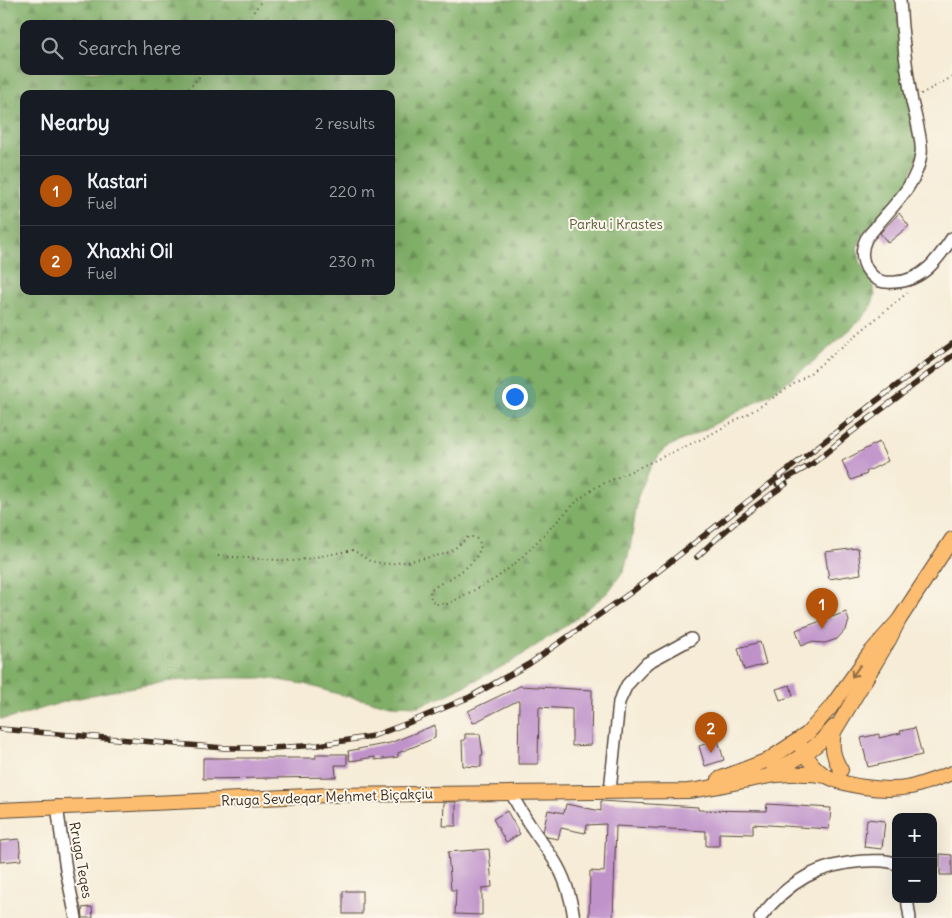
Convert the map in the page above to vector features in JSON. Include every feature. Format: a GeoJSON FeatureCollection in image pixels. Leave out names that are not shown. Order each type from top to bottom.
{"type":"FeatureCollection","features":[{"type":"Feature","properties":{"kind":"main road"},"geometry":{"type":"LineString","coordinates":[[842,770],[836,761],[832,749],[834,732],[899,620],[952,539]]}},
{"type":"Feature","properties":{"kind":"main road"},"geometry":{"type":"LineString","coordinates":[[654,790],[707,782],[729,776],[768,760],[803,737],[831,707],[869,654],[899,620]]}},
{"type":"Feature","properties":{"kind":"main road"},"geometry":{"type":"LineString","coordinates":[[749,780],[773,771],[811,750],[840,721]]}},
{"type":"Feature","properties":{"kind":"main road"},"geometry":{"type":"LineString","coordinates":[[803,737],[811,750],[818,770],[826,776]]}},
{"type":"Feature","properties":{"kind":"main road"},"geometry":{"type":"LineString","coordinates":[[811,750],[861,782],[878,787]]}},
{"type":"Feature","properties":{"kind":"main road"},"geometry":{"type":"LineString","coordinates":[[654,790],[709,789],[773,775],[797,773],[826,776],[850,784],[900,788],[952,774]]}},
{"type":"Feature","properties":{"kind":"main road","name":"Rruga Sevdeqar Mehmet Biçakçiu"},"geometry":{"type":"LineString","coordinates":[[0,810],[329,795],[654,790]]}},
{"type":"Feature","properties":{"kind":"street"},"geometry":{"type":"LineString","coordinates":[[900,0],[901,27],[922,153],[915,175],[904,194],[866,239],[862,258],[868,272],[874,278],[884,282],[902,282],[914,278],[925,271],[943,252],[952,238]]}},
{"type":"Feature","properties":{"kind":"street"},"geometry":{"type":"LineString","coordinates":[[610,791],[620,702],[627,685],[647,663],[691,638]]}},
{"type":"Feature","properties":{"kind":"street"},"geometry":{"type":"LineString","coordinates":[[511,792],[527,823],[555,861],[569,893],[574,918]]}},
{"type":"Feature","properties":{"kind":"street","name":"Rruga Teqes"},"geometry":{"type":"LineString","coordinates":[[57,806],[66,870],[76,918]]}},
{"type":"Feature","properties":{"kind":"street"},"geometry":{"type":"LineString","coordinates":[[760,918],[771,903],[808,875],[843,863],[881,860],[892,862]]}},
{"type":"Feature","properties":{"kind":"street"},"geometry":{"type":"LineString","coordinates":[[908,903],[910,918]]}},
{"type":"Feature","properties":{"kind":"path"},"geometry":{"type":"LineString","coordinates":[[248,20],[262,0]]}},
{"type":"Feature","properties":{"kind":"path"},"geometry":{"type":"LineString","coordinates":[[184,90],[201,75]]}},
{"type":"Feature","properties":{"kind":"path"},"geometry":{"type":"LineString","coordinates":[[912,100],[952,77]]}},
{"type":"Feature","properties":{"kind":"path"},"geometry":{"type":"LineString","coordinates":[[218,556],[294,561],[352,550],[378,563],[395,564],[445,554],[453,550],[468,537],[474,537],[481,544],[478,555],[465,567],[431,590],[430,598],[436,604],[448,604],[482,587],[502,573],[541,538],[578,500],[596,487],[706,437],[756,409],[809,374],[908,292]]}},
{"type":"Feature","properties":{"kind":"green space","name":"Parku i Krastes"},"geometry":{"type":"Polygon","coordinates":[[[0,0],[899,0],[919,154],[903,192],[864,232],[857,248],[861,264],[872,283],[875,295],[870,309],[853,327],[808,366],[769,395],[696,434],[665,448],[651,466],[638,496],[630,549],[624,570],[608,592],[574,620],[513,661],[443,697],[418,706],[391,705],[345,696],[304,684],[264,678],[224,678],[171,681],[116,690],[70,700],[15,717],[0,719],[0,0]]]}},
{"type":"Feature","properties":{"kind":"building"},"geometry":{"type":"Polygon","coordinates":[[[899,213],[909,226],[888,243],[880,233],[899,213]]]}},
{"type":"Feature","properties":{"kind":"building"},"geometry":{"type":"Polygon","coordinates":[[[879,442],[888,461],[866,472],[867,474],[851,480],[842,461],[879,442]]]}},
{"type":"Feature","properties":{"kind":"building"},"geometry":{"type":"Polygon","coordinates":[[[858,548],[861,574],[829,579],[825,552],[858,548]]]}},
{"type":"Feature","properties":{"kind":"building"},"geometry":{"type":"Polygon","coordinates":[[[846,612],[849,621],[846,629],[837,639],[825,643],[810,642],[802,646],[796,630],[846,612]]]}},
{"type":"Feature","properties":{"kind":"building"},"geometry":{"type":"Polygon","coordinates":[[[760,642],[766,664],[744,670],[738,648],[760,642]]]}},
{"type":"Feature","properties":{"kind":"building"},"geometry":{"type":"Polygon","coordinates":[[[790,685],[793,696],[780,700],[776,689],[790,685]]]}},
{"type":"Feature","properties":{"kind":"building"},"geometry":{"type":"Polygon","coordinates":[[[520,686],[592,690],[591,745],[572,746],[572,709],[539,707],[538,764],[518,764],[519,700],[473,723],[468,711],[520,686]]]}},
{"type":"Feature","properties":{"kind":"building"},"geometry":{"type":"Polygon","coordinates":[[[435,725],[435,738],[398,753],[398,757],[375,760],[375,757],[350,761],[348,751],[390,743],[435,725]]]}},
{"type":"Feature","properties":{"kind":"building"},"geometry":{"type":"Polygon","coordinates":[[[915,728],[922,755],[868,767],[861,738],[879,734],[879,738],[915,728]]]}},
{"type":"Feature","properties":{"kind":"building"},"geometry":{"type":"Polygon","coordinates":[[[465,734],[480,734],[483,755],[481,755],[481,767],[463,766],[462,740],[465,740],[465,734]]]}},
{"type":"Feature","properties":{"kind":"building"},"geometry":{"type":"Polygon","coordinates":[[[718,740],[724,760],[705,766],[699,746],[718,740]]]}},
{"type":"Feature","properties":{"kind":"building"},"geometry":{"type":"Polygon","coordinates":[[[316,754],[347,754],[347,765],[335,765],[336,777],[203,779],[203,758],[316,758],[316,754]]]}},
{"type":"Feature","properties":{"kind":"building"},"geometry":{"type":"Polygon","coordinates":[[[601,801],[698,807],[698,810],[766,811],[767,804],[831,808],[829,829],[753,824],[753,834],[719,833],[719,846],[706,846],[706,831],[616,826],[613,918],[589,918],[590,871],[604,872],[606,824],[587,825],[585,833],[561,828],[558,839],[547,837],[543,832],[548,810],[564,813],[566,804],[601,811],[601,801]]]}},
{"type":"Feature","properties":{"kind":"building"},"geometry":{"type":"Polygon","coordinates":[[[444,802],[456,802],[456,826],[443,826],[444,802]]]}},
{"type":"Feature","properties":{"kind":"building"},"geometry":{"type":"Polygon","coordinates":[[[507,811],[520,834],[506,842],[493,819],[507,811]]]}},
{"type":"Feature","properties":{"kind":"building"},"geometry":{"type":"Polygon","coordinates":[[[867,819],[885,821],[882,849],[864,847],[867,819]]]}},
{"type":"Feature","properties":{"kind":"building"},"geometry":{"type":"Polygon","coordinates":[[[19,839],[21,860],[0,862],[0,841],[19,839]]]}},
{"type":"Feature","properties":{"kind":"building"},"geometry":{"type":"Polygon","coordinates":[[[489,849],[492,887],[482,888],[482,915],[455,914],[456,890],[451,890],[448,852],[489,849]]]}},
{"type":"Feature","properties":{"kind":"building"},"geometry":{"type":"Polygon","coordinates":[[[940,854],[952,855],[952,875],[940,875],[940,854]]]}},
{"type":"Feature","properties":{"kind":"building"},"geometry":{"type":"Polygon","coordinates":[[[343,891],[362,891],[362,914],[343,914],[343,891]]]}},
{"type":"Feature","properties":{"kind":"building"},"geometry":{"type":"Polygon","coordinates":[[[92,907],[93,918],[83,918],[82,908],[92,907]]]}},
{"type":"Feature","properties":{"kind":"railway"},"geometry":{"type":"LineString","coordinates":[[0,729],[224,748],[272,748],[319,745],[373,736],[408,723],[470,697],[529,664],[633,591],[952,344]]}},
{"type":"Feature","properties":{"kind":"railway"},"geometry":{"type":"LineString","coordinates":[[777,484],[812,464],[952,356]]}},
{"type":"Feature","properties":{"kind":"railway"},"geometry":{"type":"LineString","coordinates":[[697,557],[718,537],[786,484]]}},
{"type":"Feature","properties":{"kind":"place","name":"Kastari"},"geometry":{"type":"Point","coordinates":[822,629]}},
{"type":"Feature","properties":{"kind":"place","name":"Xhaxhi Oil"},"geometry":{"type":"Point","coordinates":[711,753]}}]}
